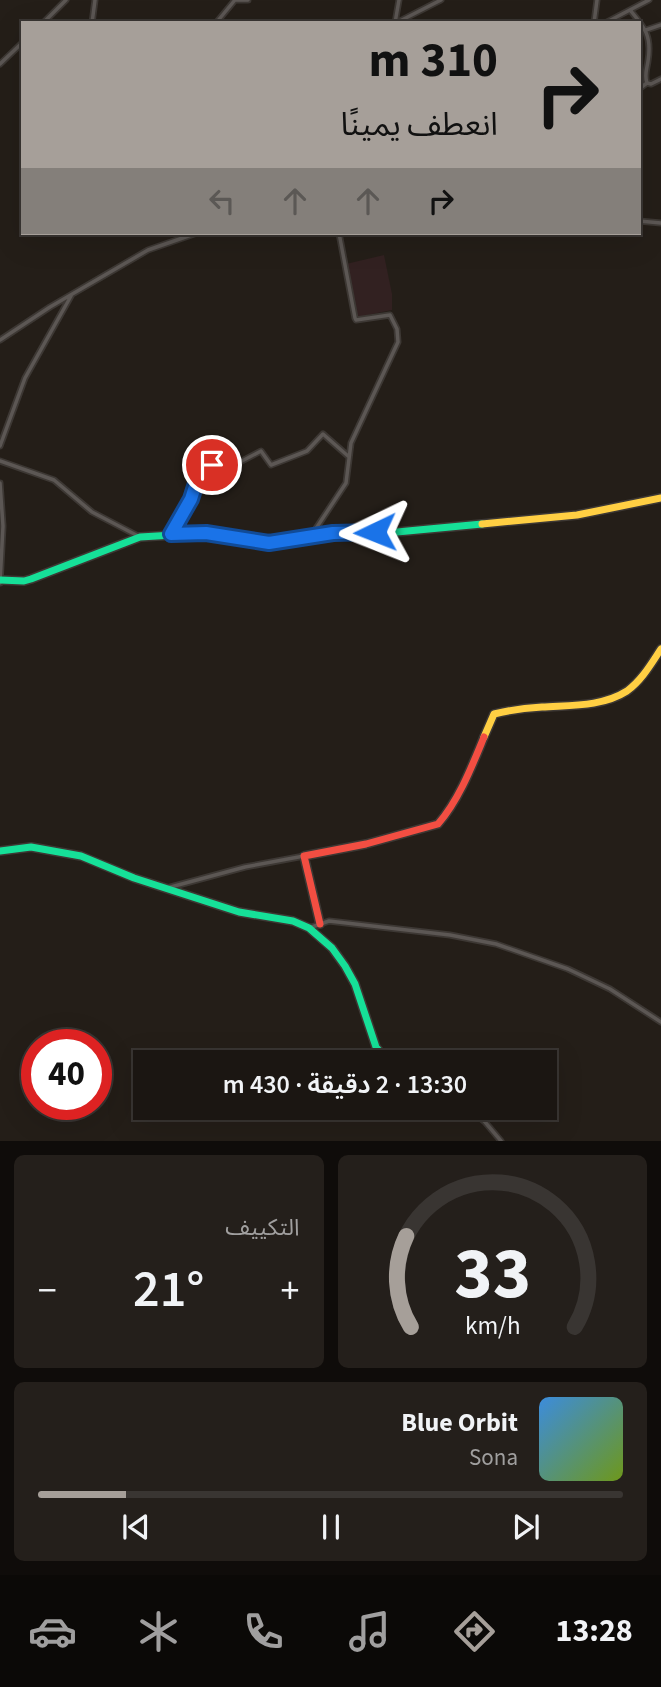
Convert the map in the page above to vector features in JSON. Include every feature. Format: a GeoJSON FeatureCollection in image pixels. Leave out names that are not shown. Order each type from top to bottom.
{"type":"FeatureCollection","features":[{"type":"Feature","properties":{"kind":"street"},"geometry":{"type":"LineString","coordinates":[[45,21],[66,0]]}},
{"type":"Feature","properties":{"kind":"street"},"geometry":{"type":"LineString","coordinates":[[92,21],[94,0]]}},
{"type":"Feature","properties":{"kind":"street"},"geometry":{"type":"LineString","coordinates":[[218,21],[235,0],[248,0]]}},
{"type":"Feature","properties":{"kind":"street"},"geometry":{"type":"LineString","coordinates":[[396,21],[399,0]]}},
{"type":"Feature","properties":{"kind":"street"},"geometry":{"type":"LineString","coordinates":[[400,21],[440,0]]}},
{"type":"Feature","properties":{"kind":"street"},"geometry":{"type":"LineString","coordinates":[[594,21],[597,0]]}},
{"type":"Feature","properties":{"kind":"street"},"geometry":{"type":"LineString","coordinates":[[609,21],[649,0]]}},
{"type":"Feature","properties":{"kind":"street"},"geometry":{"type":"LineString","coordinates":[[631,10],[639,21]]}},
{"type":"Feature","properties":{"kind":"street"},"geometry":{"type":"LineString","coordinates":[[641,23],[649,37],[645,78],[647,83]]}},
{"type":"Feature","properties":{"kind":"street"},"geometry":{"type":"LineString","coordinates":[[646,30],[661,25]]}},
{"type":"Feature","properties":{"kind":"street"},"geometry":{"type":"LineString","coordinates":[[0,64],[21,44]]}},
{"type":"Feature","properties":{"kind":"street"},"geometry":{"type":"LineString","coordinates":[[641,88],[661,79]]}},
{"type":"Feature","properties":{"kind":"street"},"geometry":{"type":"LineString","coordinates":[[641,221],[661,223]]}},
{"type":"Feature","properties":{"kind":"street"},"geometry":{"type":"LineString","coordinates":[[0,340],[148,250],[191,235]]}},
{"type":"Feature","properties":{"kind":"street"},"geometry":{"type":"LineString","coordinates":[[310,536],[345,483],[351,443],[398,342],[397,329],[390,315],[356,320],[339,235]]}},
{"type":"Feature","properties":{"kind":"street"},"geometry":{"type":"LineString","coordinates":[[0,446],[25,378],[72,294]]}},
{"type":"Feature","properties":{"kind":"street"},"geometry":{"type":"LineString","coordinates":[[171,534],[191,499],[199,474],[205,467],[240,462],[261,451],[271,464],[307,451],[323,434],[348,456]]}},
{"type":"Feature","properties":{"kind":"street"},"geometry":{"type":"LineString","coordinates":[[0,461],[54,480],[92,512],[139,537]]}},
{"type":"Feature","properties":{"kind":"street"},"geometry":{"type":"LineString","coordinates":[[0,483],[3,526],[0,581],[31,579],[139,537],[206,533],[269,543],[310,536],[515,522],[577,515],[661,498]]}},
{"type":"Feature","properties":{"kind":"street"},"geometry":{"type":"LineString","coordinates":[[166,888],[245,867],[366,844],[438,824],[473,764],[494,714],[612,699],[639,681],[652,667],[661,649]]}},
{"type":"Feature","properties":{"kind":"street"},"geometry":{"type":"LineString","coordinates":[[0,851],[31,847],[81,856],[134,878],[239,912],[293,921],[309,928],[332,948],[345,966],[355,985],[378,1050]]}},
{"type":"Feature","properties":{"kind":"street"},"geometry":{"type":"LineString","coordinates":[[304,856],[320,924]]}},
{"type":"Feature","properties":{"kind":"street"},"geometry":{"type":"LineString","coordinates":[[309,928],[329,920],[450,935],[496,944],[568,969],[610,989],[661,1022]]}},
{"type":"Feature","properties":{"kind":"street"},"geometry":{"type":"LineString","coordinates":[[483,1120],[501,1141]]}},
{"type":"Feature","properties":{"kind":"shaded area"},"geometry":{"type":"Polygon","coordinates":[[[384,255],[392,294],[392,310],[358,317],[346,264],[384,255]]]}},
{"type":"Feature","properties":{"kind":"traffic: fast"},"geometry":{"type":"LineString","coordinates":[[0,580],[31,579],[140,537],[207,533],[269,543],[333,533],[397,532],[482,524]]}},
{"type":"Feature","properties":{"kind":"traffic: fast"},"geometry":{"type":"LineString","coordinates":[[0,851],[31,847],[81,856],[134,878],[239,912],[293,921],[309,928],[332,948],[345,966],[355,984],[378,1050]]}},
{"type":"Feature","properties":{"kind":"traffic: slow"},"geometry":{"type":"LineString","coordinates":[[482,524],[577,515],[661,498]]}},
{"type":"Feature","properties":{"kind":"traffic: slow"},"geometry":{"type":"LineString","coordinates":[[484,737],[494,714],[586,704],[617,696],[637,682],[661,649]]}},
{"type":"Feature","properties":{"kind":"traffic: jam"},"geometry":{"type":"LineString","coordinates":[[320,924],[304,856],[366,844],[438,824],[459,794],[484,737]]}},
{"type":"Feature","properties":{"kind":"route"},"geometry":{"type":"LineString","coordinates":[[212,465],[205,467],[199,474],[191,499],[171,534],[206,533],[269,543],[333,533],[375,532]]}}]}
